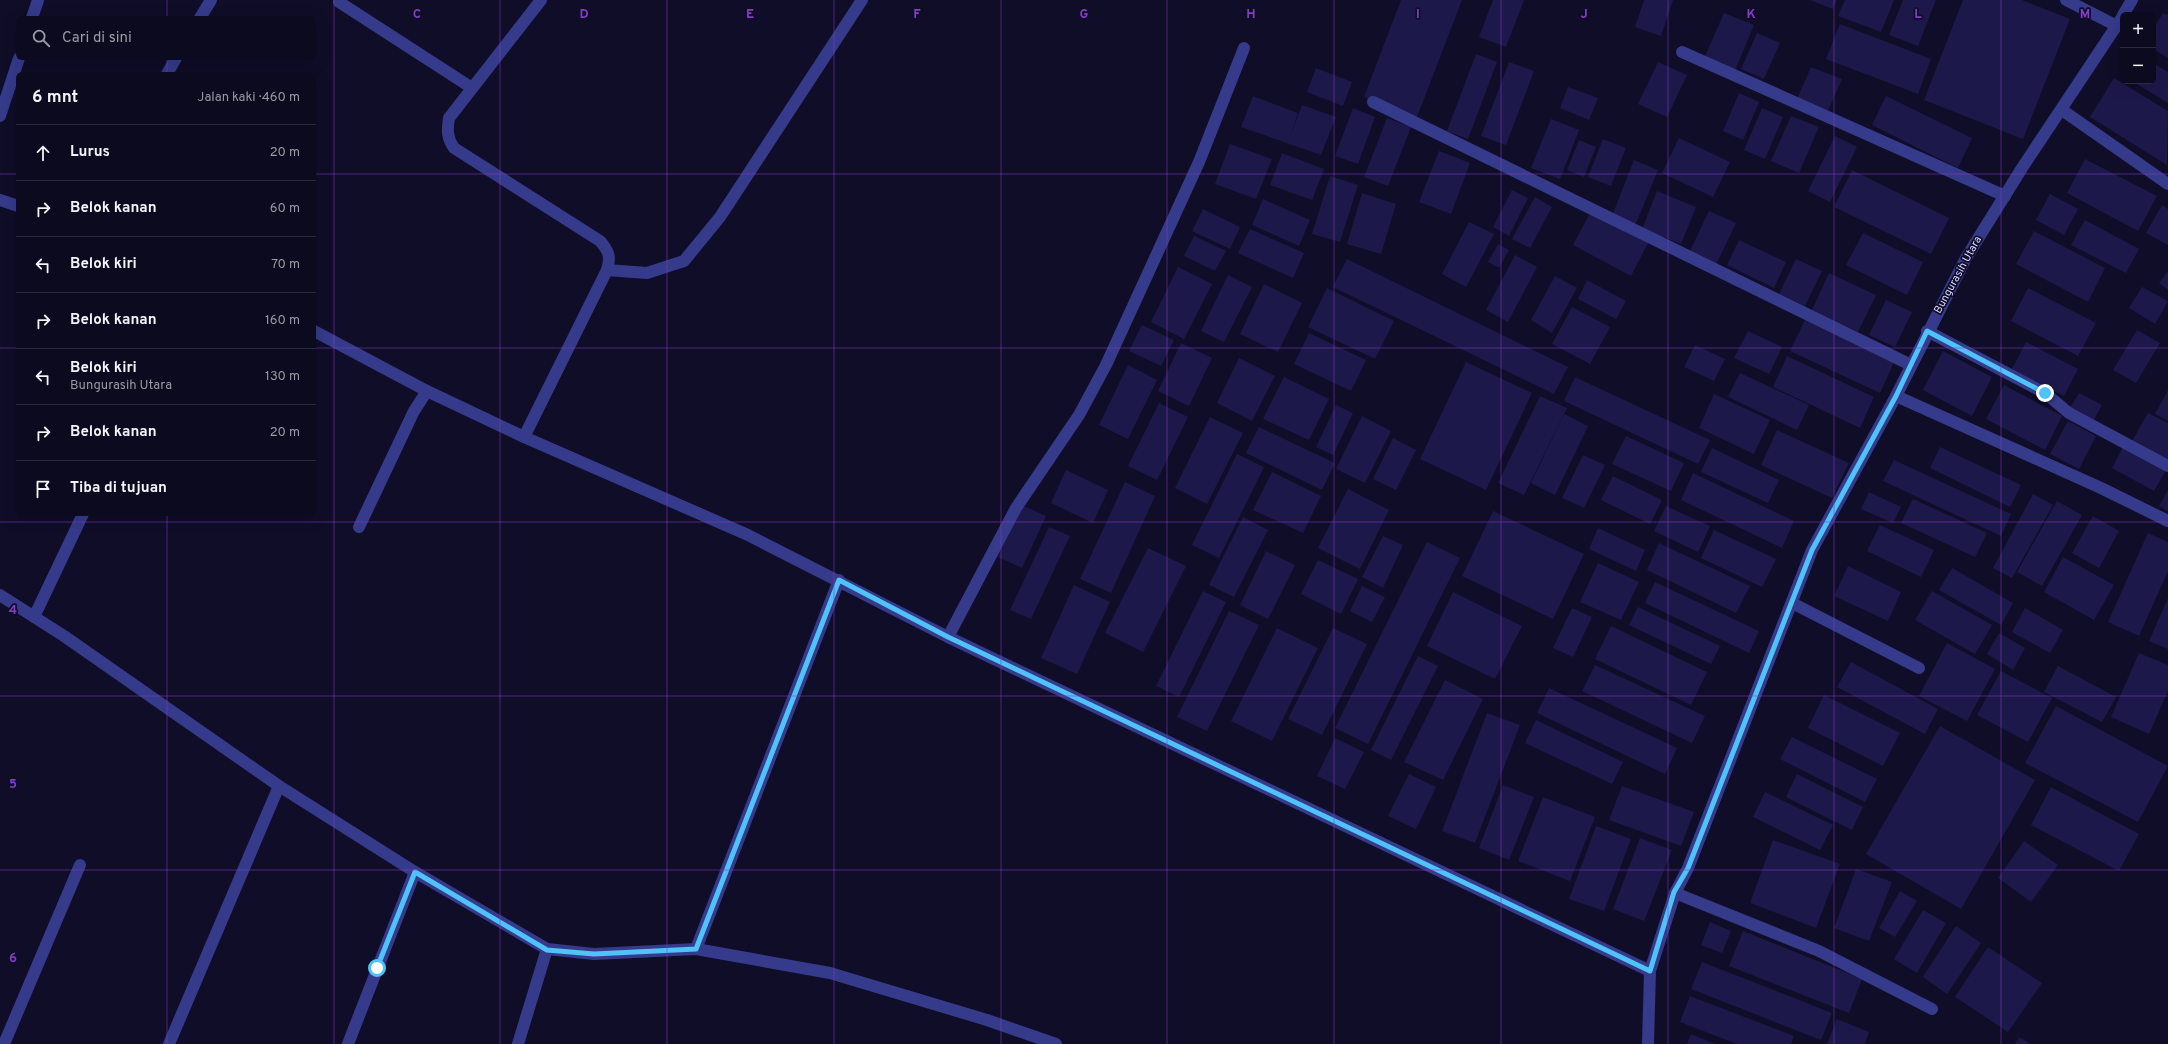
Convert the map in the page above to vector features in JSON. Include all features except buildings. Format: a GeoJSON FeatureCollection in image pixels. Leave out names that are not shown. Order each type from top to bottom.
{"type":"FeatureCollection","features":[{"type":"Feature","properties":{"kind":"street"},"geometry":{"type":"LineString","coordinates":[[33,16],[38,0]]}},
{"type":"Feature","properties":{"kind":"street"},"geometry":{"type":"LineString","coordinates":[[201,16],[211,0]]}},
{"type":"Feature","properties":{"kind":"street"},"geometry":{"type":"LineString","coordinates":[[340,0],[339,2],[472,88]]}},
{"type":"Feature","properties":{"kind":"street"},"geometry":{"type":"LineString","coordinates":[[524,437],[607,270],[610,259],[607,250],[600,241],[454,148],[448,140],[449,118],[541,0]]}},
{"type":"Feature","properties":{"kind":"street"},"geometry":{"type":"LineString","coordinates":[[607,270],[647,273],[684,261],[720,218],[835,39],[862,0]]}},
{"type":"Feature","properties":{"kind":"street"},"geometry":{"type":"LineString","coordinates":[[2066,0],[2120,19]]}},
{"type":"Feature","properties":{"kind":"street","name":"Bungurasih Utara"},"geometry":{"type":"LineString","coordinates":[[2125,12],[2132,0]]}},
{"type":"Feature","properties":{"kind":"street","name":"Bungurasih Utara"},"geometry":{"type":"LineString","coordinates":[[1648,1044],[1650,971],[1674,892],[1691,861],[1812,550],[1896,396],[1927,331],[1966,258],[2120,21]]}},
{"type":"Feature","properties":{"kind":"street"},"geometry":{"type":"LineString","coordinates":[[948,637],[1016,508],[1079,415],[1106,365],[1199,162],[1244,48]]}},
{"type":"Feature","properties":{"kind":"street"},"geometry":{"type":"LineString","coordinates":[[1682,52],[2005,196]]}},
{"type":"Feature","properties":{"kind":"street"},"geometry":{"type":"LineString","coordinates":[[0,116],[18,60]]}},
{"type":"Feature","properties":{"kind":"street"},"geometry":{"type":"LineString","coordinates":[[168,72],[175,60]]}},
{"type":"Feature","properties":{"kind":"street"},"geometry":{"type":"LineString","coordinates":[[1373,102],[1911,365]]}},
{"type":"Feature","properties":{"kind":"street"},"geometry":{"type":"LineString","coordinates":[[2062,110],[2168,184]]}},
{"type":"Feature","properties":{"kind":"street"},"geometry":{"type":"LineString","coordinates":[[0,200],[16,205]]}},
{"type":"Feature","properties":{"kind":"street"},"geometry":{"type":"LineString","coordinates":[[1927,331],[2045,393],[2069,413],[2168,466]]}},
{"type":"Feature","properties":{"kind":"street"},"geometry":{"type":"LineString","coordinates":[[316,332],[427,391],[524,437],[748,535],[839,580],[948,637],[1650,971]]}},
{"type":"Feature","properties":{"kind":"street"},"geometry":{"type":"LineString","coordinates":[[359,526],[414,411],[427,391]]}},
{"type":"Feature","properties":{"kind":"street"},"geometry":{"type":"LineString","coordinates":[[1896,396],[2101,488],[2168,521]]}},
{"type":"Feature","properties":{"kind":"street"},"geometry":{"type":"LineString","coordinates":[[34,617],[82,516]]}},
{"type":"Feature","properties":{"kind":"street"},"geometry":{"type":"LineString","coordinates":[[696,949],[839,580]]}},
{"type":"Feature","properties":{"kind":"street"},"geometry":{"type":"LineString","coordinates":[[0,595],[279,786],[415,872],[547,950],[594,954],[696,949],[830,973],[987,1020],[1056,1044]]}},
{"type":"Feature","properties":{"kind":"street"},"geometry":{"type":"LineString","coordinates":[[1792,604],[1919,668]]}},
{"type":"Feature","properties":{"kind":"street"},"geometry":{"type":"LineString","coordinates":[[169,1044],[279,786]]}},
{"type":"Feature","properties":{"kind":"street"},"geometry":{"type":"LineString","coordinates":[[4,1044],[80,865]]}},
{"type":"Feature","properties":{"kind":"street"},"geometry":{"type":"LineString","coordinates":[[348,1044],[415,872]]}},
{"type":"Feature","properties":{"kind":"street"},"geometry":{"type":"LineString","coordinates":[[1674,892],[1819,951],[1932,1010]]}},
{"type":"Feature","properties":{"kind":"street"},"geometry":{"type":"LineString","coordinates":[[518,1044],[547,950]]}},
{"type":"Feature","properties":{"kind":"route"},"geometry":{"type":"LineString","coordinates":[[377,968],[415,872],[547,950],[594,954],[660,952],[696,949],[839,580],[948,637],[1650,971],[1674,892],[1688,868],[1812,550],[1896,396],[1927,331],[2045,393]]}}]}
